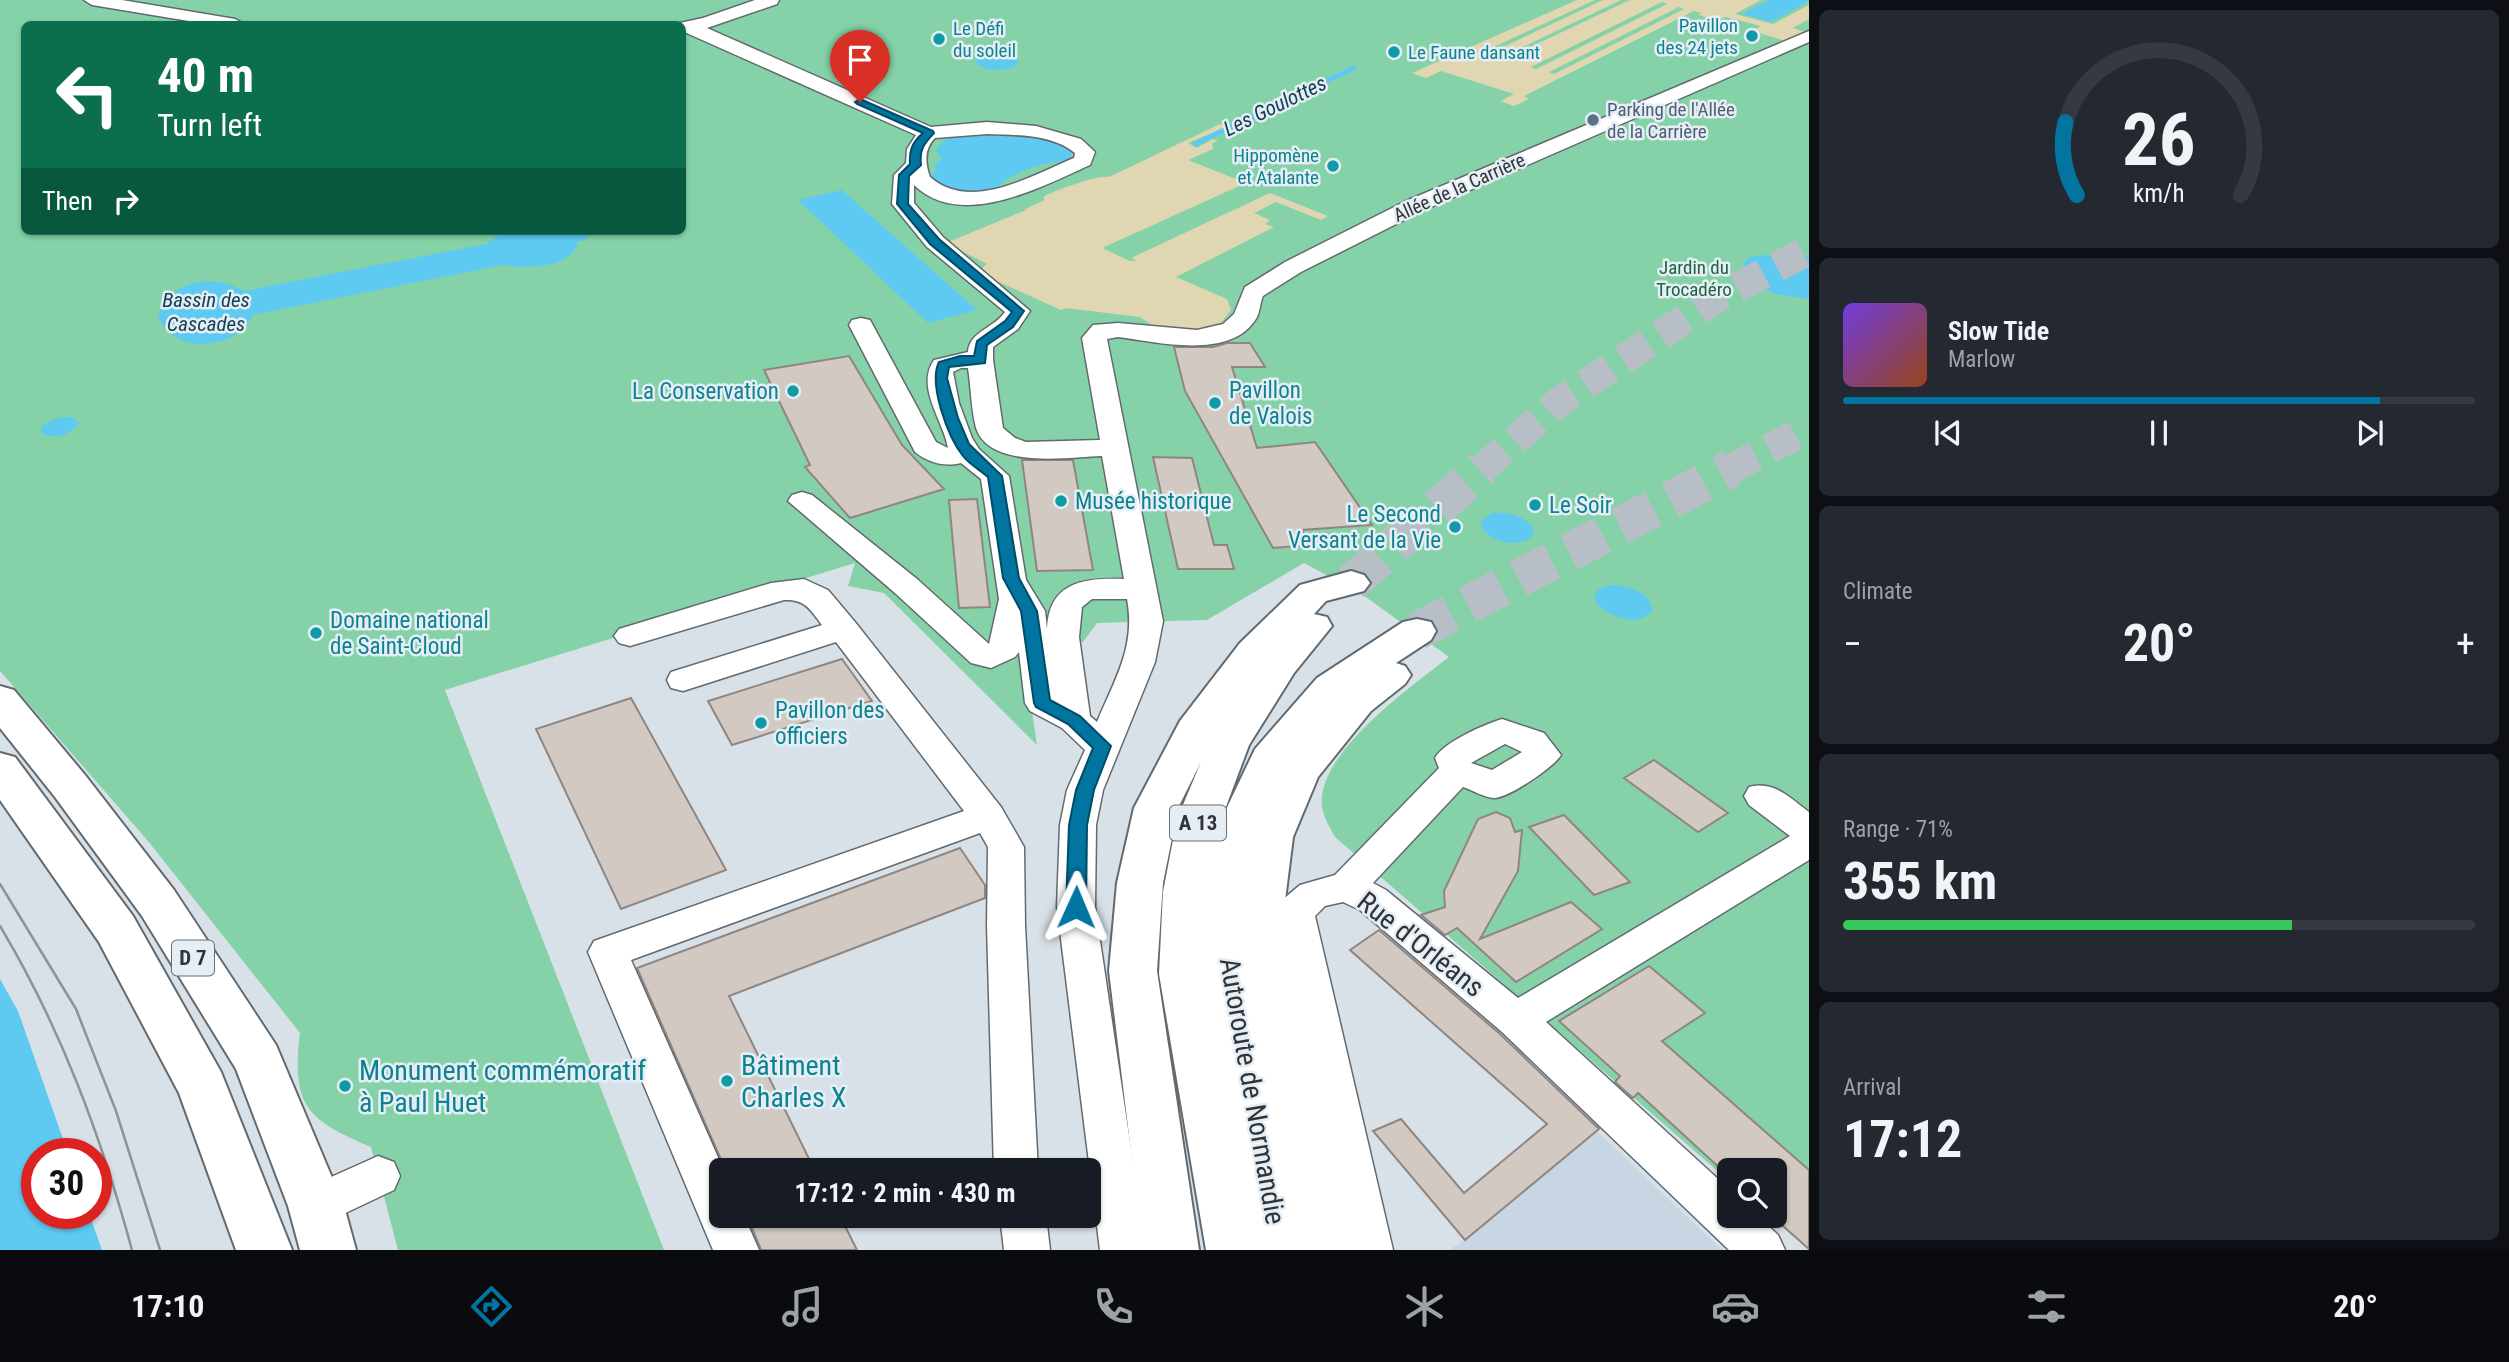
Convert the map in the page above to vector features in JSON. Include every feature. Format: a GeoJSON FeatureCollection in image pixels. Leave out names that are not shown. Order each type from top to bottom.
{"type":"FeatureCollection","features":[{"type":"Feature","properties":{"kind":"main road","name":"Autoroute de Normandie"},"geometry":{"type":"LineString","coordinates":[[1171,1250],[1133,971],[1140,883],[1156,808],[1195,731],[1254,652],[1313,593],[1351,583],[1279,664],[1229,744],[1199,819],[1186,892],[1183,974],[1281,1250]]}},
{"type":"Feature","properties":{"kind":"main road","name":"Autoroute de Normandie"},"geometry":{"type":"LineString","coordinates":[[1234,1250],[1227,977],[1228,901],[1239,829],[1270,760],[1331,688],[1426,637],[1357,701],[1299,771],[1271,837],[1261,908],[1269,980],[1337,1250]]}},
{"type":"Feature","properties":{"kind":"main road","name":"D 7"},"geometry":{"type":"LineString","coordinates":[[0,700],[71,786],[158,904],[258,1060],[322,1228]]}},
{"type":"Feature","properties":{"kind":"main road","name":"D 7"},"geometry":{"type":"LineString","coordinates":[[0,768],[29,805],[123,941],[203,1088],[264,1250]]}},
{"type":"Feature","properties":{"kind":"street"},"geometry":{"type":"LineString","coordinates":[[93,0],[217,21]]}},
{"type":"Feature","properties":{"kind":"street"},"geometry":{"type":"LineString","coordinates":[[686,26],[716,20],[771,0]]}},
{"type":"Feature","properties":{"kind":"street"},"geometry":{"type":"LineString","coordinates":[[686,26],[929,133]]}},
{"type":"Feature","properties":{"kind":"street","name":"Allée de la Carrière"},"geometry":{"type":"LineString","coordinates":[[1115,448],[1094,338],[1102,330],[1129,329],[1176,337],[1219,334],[1245,316],[1253,292],[1319,254],[1414,206],[1808,36]]}},
{"type":"Feature","properties":{"kind":"street"},"geometry":{"type":"LineString","coordinates":[[960,128],[1042,132],[1068,138],[1085,152],[1083,161],[993,198],[949,196],[925,186],[918,176],[914,153],[919,141],[929,133],[960,128]]}},
{"type":"Feature","properties":{"kind":"street"},"geometry":{"type":"LineString","coordinates":[[916,165],[904,175],[903,204],[934,242],[1018,311],[1009,324],[981,344],[980,360],[990,429],[1003,443],[1026,450],[1115,448],[1147,621],[1145,641],[1088,733]]}},
{"type":"Feature","properties":{"kind":"street"},"geometry":{"type":"LineString","coordinates":[[861,325],[925,446],[938,456],[946,458],[961,454],[962,444]]}},
{"type":"Feature","properties":{"kind":"street"},"geometry":{"type":"LineString","coordinates":[[802,501],[905,586],[982,656],[991,657],[1003,650],[1014,600],[995,476],[969,454],[962,444],[951,418],[940,372],[943,365],[951,362],[980,360]]}},
{"type":"Feature","properties":{"kind":"street"},"geometry":{"type":"LineString","coordinates":[[1011,578],[1029,611],[1042,703],[1088,733]]}},
{"type":"Feature","properties":{"kind":"street"},"geometry":{"type":"LineString","coordinates":[[630,636],[782,590],[797,588],[813,593],[844,629],[988,816],[1006,846],[1006,926],[1015,1158]]}},
{"type":"Feature","properties":{"kind":"street"},"geometry":{"type":"LineString","coordinates":[[1123,1250],[1076,907],[1078,825],[1085,790],[1088,733],[1063,633],[1066,606],[1071,598],[1091,590],[1141,589]]}},
{"type":"Feature","properties":{"kind":"street"},"geometry":{"type":"LineString","coordinates":[[683,680],[844,629]]}},
{"type":"Feature","properties":{"kind":"street"},"geometry":{"type":"LineString","coordinates":[[1348,886],[1457,771]]}},
{"type":"Feature","properties":{"kind":"street"},"geometry":{"type":"LineString","coordinates":[[1516,1020],[1809,842],[1807,829],[1762,796]]}},
{"type":"Feature","properties":{"kind":"street"},"geometry":{"type":"LineString","coordinates":[[709,1188],[608,952],[988,816]]}},
{"type":"Feature","properties":{"kind":"street","name":"Rue d'Orléans"},"geometry":{"type":"LineString","coordinates":[[1370,1250],[1295,912],[1313,895],[1348,886],[1373,901],[1516,1020],[1762,1250]]}},
{"type":"Feature","properties":{"kind":"street"},"geometry":{"type":"LineString","coordinates":[[322,1228],[378,1176]]}},
{"type":"Feature","properties":{"kind":"street"},"geometry":{"type":"LineString","coordinates":[[726,1228],[736,1250]]}},
{"type":"Feature","properties":{"kind":"street"},"geometry":{"type":"LineString","coordinates":[[1024,1228],[1027,1250]]}},
{"type":"Feature","properties":{"kind":"shaded area"},"geometry":{"type":"Polygon","coordinates":[[[1597,1131],[1722,1250],[1449,1250],[1465,1240],[1597,1131]]]}},
{"type":"Feature","properties":{"kind":"green space","name":"Domaine national de Saint-Cloud"},"geometry":{"type":"Polygon","coordinates":[[[0,0],[1809,0],[1809,1250],[1784,1228],[1787,1228],[1787,1158],[1717,1158],[1717,1171],[1335,837],[1322,807],[1324,787],[1334,765],[1369,723],[1449,657],[1363,595],[1304,563],[1207,620],[1097,623],[1083,642],[1046,643],[1017,611],[1037,745],[884,593],[848,586],[855,563],[445,690],[664,1250],[398,1250],[371,1147],[318,1118],[308,1107],[302,1094],[298,1078],[300,1033],[148,841],[0,671],[0,0]]]}},
{"type":"Feature","properties":{"kind":"sand"},"geometry":{"type":"Polygon","coordinates":[[[1577,0],[1595,0],[1483,52],[1488,54],[1603,0],[1621,0],[1500,58],[1505,59],[1630,0],[1761,0],[1735,14],[1773,24],[1809,5],[1809,19],[1793,28],[1805,32],[1786,41],[1752,31],[1761,26],[1726,17],[1716,20],[1698,15],[1702,13],[1694,11],[1524,96],[1529,99],[1514,106],[1501,101],[1514,94],[1441,71],[1426,78],[1412,73],[1577,0]],[[1662,2],[1531,67],[1536,69],[1667,4],[1662,2]],[[1679,7],[1549,72],[1554,74],[1684,9],[1679,7]]]}},
{"type":"Feature","properties":{"kind":"sand"},"geometry":{"type":"Polygon","coordinates":[[[1220,124],[1226,127],[1188,143],[1197,148],[1213,139],[1218,141],[1212,143],[1213,149],[1188,160],[1246,183],[1102,248],[1130,261],[1137,261],[1131,258],[1270,193],[1328,216],[1321,220],[1276,202],[1254,213],[1270,220],[1265,224],[1274,227],[1176,277],[1227,299],[1231,310],[1220,324],[1190,331],[1154,326],[1140,317],[1066,308],[1061,310],[990,278],[982,268],[987,264],[946,243],[1026,210],[1045,200],[1043,198],[1046,195],[1087,180],[1109,177],[1220,124]]]}},
{"type":"Feature","properties":{"kind":"water"},"geometry":{"type":"Polygon","coordinates":[[[1769,0],[1809,1],[1771,22],[1742,14],[1769,0]]]}},
{"type":"Feature","properties":{"kind":"water"},"geometry":{"type":"Polygon","coordinates":[[[997,54],[1017,58],[1019,64],[998,70],[976,64],[977,58],[997,54]]]}},
{"type":"Feature","properties":{"kind":"water"},"geometry":{"type":"Polygon","coordinates":[[[965,135],[1046,136],[1058,139],[1074,151],[1069,159],[1025,170],[1005,180],[998,188],[980,194],[952,190],[936,182],[931,176],[937,168],[934,166],[942,158],[936,151],[943,142],[965,135]]]}},
{"type":"Feature","properties":{"kind":"water"},"geometry":{"type":"Polygon","coordinates":[[[842,190],[977,310],[928,323],[798,200],[842,190]]]}},
{"type":"Feature","properties":{"kind":"water","name":"Bassin des Cascades"},"geometry":{"type":"Polygon","coordinates":[[[499,235],[585,235],[588,238],[578,242],[574,251],[566,258],[546,265],[503,265],[253,315],[245,327],[219,342],[190,343],[177,338],[166,329],[158,316],[172,294],[194,283],[219,282],[244,291],[486,244],[499,235]]]}},
{"type":"Feature","properties":{"kind":"water"},"geometry":{"type":"Polygon","coordinates":[[[1756,255],[1809,257],[1809,299],[1775,294],[1748,279],[1744,264],[1748,258],[1756,255]]]}},
{"type":"Feature","properties":{"kind":"water"},"geometry":{"type":"Polygon","coordinates":[[[72,417],[79,423],[67,434],[51,436],[41,433],[41,428],[51,421],[72,417]]]}},
{"type":"Feature","properties":{"kind":"water"},"geometry":{"type":"Polygon","coordinates":[[[1492,513],[1519,517],[1533,527],[1533,536],[1512,543],[1497,540],[1481,525],[1482,520],[1492,513]]]}},
{"type":"Feature","properties":{"kind":"water"},"geometry":{"type":"Polygon","coordinates":[[[1605,586],[1633,589],[1644,595],[1652,611],[1639,619],[1631,620],[1608,613],[1596,603],[1595,592],[1605,586]]]}},
{"type":"Feature","properties":{"kind":"water"},"geometry":{"type":"Polygon","coordinates":[[[0,979],[18,1011],[63,1138],[21,1138],[21,1229],[95,1229],[102,1250],[0,1250],[0,979]]]}},
{"type":"Feature","properties":{"kind":"building"},"geometry":{"type":"Polygon","coordinates":[[[1227,343],[1250,343],[1265,367],[1232,367],[1257,448],[1315,442],[1372,525],[1302,530],[1310,545],[1273,548],[1185,391],[1174,347],[1213,347],[1227,343]]]}},
{"type":"Feature","properties":{"kind":"building"},"geometry":{"type":"Polygon","coordinates":[[[849,356],[902,445],[944,489],[850,518],[805,467],[810,465],[764,370],[849,356]]]}},
{"type":"Feature","properties":{"kind":"building"},"geometry":{"type":"Polygon","coordinates":[[[1153,457],[1192,458],[1214,545],[1227,545],[1234,569],[1178,569],[1153,457]]]}},
{"type":"Feature","properties":{"kind":"building"},"geometry":{"type":"Polygon","coordinates":[[[1022,460],[1073,460],[1093,570],[1037,571],[1022,460]]]}},
{"type":"Feature","properties":{"kind":"building"},"geometry":{"type":"Polygon","coordinates":[[[977,499],[990,607],[959,608],[949,500],[977,499]]]}},
{"type":"Feature","properties":{"kind":"building","name":"Pavillon des officiers"},"geometry":{"type":"Polygon","coordinates":[[[842,659],[872,701],[732,745],[708,701],[842,659]]]}},
{"type":"Feature","properties":{"kind":"building"},"geometry":{"type":"Polygon","coordinates":[[[631,698],[726,870],[621,909],[536,729],[631,698]]]}},
{"type":"Feature","properties":{"kind":"building"},"geometry":{"type":"Polygon","coordinates":[[[1654,760],[1728,813],[1698,832],[1624,778],[1654,760]]]}},
{"type":"Feature","properties":{"kind":"building"},"geometry":{"type":"Polygon","coordinates":[[[1496,812],[1510,818],[1515,832],[1522,830],[1518,871],[1480,939],[1571,902],[1602,929],[1516,982],[1457,928],[1445,935],[1421,915],[1445,907],[1444,891],[1478,819],[1496,812]]]}},
{"type":"Feature","properties":{"kind":"building"},"geometry":{"type":"Polygon","coordinates":[[[1564,815],[1630,882],[1594,895],[1529,827],[1564,815]]]}},
{"type":"Feature","properties":{"kind":"building","name":"Bâtiment Charles X"},"geometry":{"type":"Polygon","coordinates":[[[960,848],[985,885],[985,898],[729,996],[809,1158],[720,1158],[637,968],[960,848]]]}},
{"type":"Feature","properties":{"kind":"building"},"geometry":{"type":"Polygon","coordinates":[[[1379,930],[1500,1034],[1599,1129],[1465,1240],[1373,1131],[1401,1119],[1464,1193],[1547,1124],[1350,950],[1379,930]]]}},
{"type":"Feature","properties":{"kind":"building"},"geometry":{"type":"Polygon","coordinates":[[[1649,966],[1705,1013],[1662,1041],[1809,1170],[1809,1249],[1785,1228],[1787,1158],[1717,1158],[1717,1165],[1638,1093],[1633,1098],[1615,1082],[1620,1076],[1559,1021],[1649,966]]]}},
{"type":"Feature","properties":{"kind":"building"},"geometry":{"type":"Polygon","coordinates":[[[752,1228],[846,1228],[857,1250],[761,1250],[752,1228]]]}},
{"type":"Feature","properties":{"kind":"waterway","name":"Les Goulottes"},"geometry":{"type":"LineString","coordinates":[[1195,144],[1354,68]]}},
{"type":"Feature","properties":{"kind":"tunnel"},"geometry":{"type":"LineString","coordinates":[[1481,470],[1560,401],[1717,298],[1809,250]]}},
{"type":"Feature","properties":{"kind":"tunnel"},"geometry":{"type":"LineString","coordinates":[[1729,470],[1809,428]]}},
{"type":"Feature","properties":{"kind":"tunnel"},"geometry":{"type":"LineString","coordinates":[[1351,583],[1483,468]]}},
{"type":"Feature","properties":{"kind":"tunnel"},"geometry":{"type":"LineString","coordinates":[[1417,631],[1732,468]]}},
{"type":"Feature","properties":{"kind":"tram line"},"geometry":{"type":"LineString","coordinates":[[0,884],[76,1009],[116,1111],[160,1250]]}},
{"type":"Feature","properties":{"kind":"tram line"},"geometry":{"type":"LineString","coordinates":[[0,926],[42,1004],[77,1084],[107,1166],[132,1250]]}},
{"type":"Feature","properties":{"kind":"place","name":"Pavillon des 24 jets"},"geometry":{"type":"Point","coordinates":[1752,36]}},
{"type":"Feature","properties":{"kind":"place","name":"Le Défi du soleil"},"geometry":{"type":"Point","coordinates":[939,39]}},
{"type":"Feature","properties":{"kind":"place","name":"Le Faune dansant"},"geometry":{"type":"Point","coordinates":[1394,52]}},
{"type":"Feature","properties":{"kind":"place","name":"Parking de l'Allée de la Carrière"},"geometry":{"type":"Point","coordinates":[1593,120]}},
{"type":"Feature","properties":{"kind":"place","name":"Hippomène et Atalante"},"geometry":{"type":"Point","coordinates":[1333,166]}},
{"type":"Feature","properties":{"kind":"place","name":"La Conservation"},"geometry":{"type":"Point","coordinates":[793,391]}},
{"type":"Feature","properties":{"kind":"place","name":"Pavillon de Valois"},"geometry":{"type":"Point","coordinates":[1215,403]}},
{"type":"Feature","properties":{"kind":"place","name":"Musée historique"},"geometry":{"type":"Point","coordinates":[1061,501]}},
{"type":"Feature","properties":{"kind":"place","name":"Le Soir"},"geometry":{"type":"Point","coordinates":[1535,505]}},
{"type":"Feature","properties":{"kind":"place","name":"Le Second Versant de la Vie"},"geometry":{"type":"Point","coordinates":[1455,527]}},
{"type":"Feature","properties":{"kind":"place","name":"Domaine national de Saint-Cloud"},"geometry":{"type":"Point","coordinates":[316,633]}},
{"type":"Feature","properties":{"kind":"place","name":"Pavillon des officiers"},"geometry":{"type":"Point","coordinates":[761,723]}},
{"type":"Feature","properties":{"kind":"place","name":"Bâtiment Charles X"},"geometry":{"type":"Point","coordinates":[727,1081]}},
{"type":"Feature","properties":{"kind":"place","name":"Monument commémoratif à Paul Huet"},"geometry":{"type":"Point","coordinates":[345,1086]}},
{"type":"Feature","properties":{"kind":"route"},"geometry":{"type":"LineString","coordinates":[[860,102],[929,133],[919,141],[914,153],[916,165],[904,175],[903,204],[934,242],[1018,311],[1009,324],[994,332],[981,344],[980,360],[960,360],[943,365],[940,378],[951,418],[962,444],[969,454],[995,476],[1011,578],[1029,611],[1042,703],[1074,720],[1102,746],[1085,790],[1078,825],[1076,907]]}},
{"type":"Feature","properties":{"kind":"park label","name":"Jardin du Trocadéro"},"geometry":{"type":"Point","coordinates":[1694,278]}}]}
